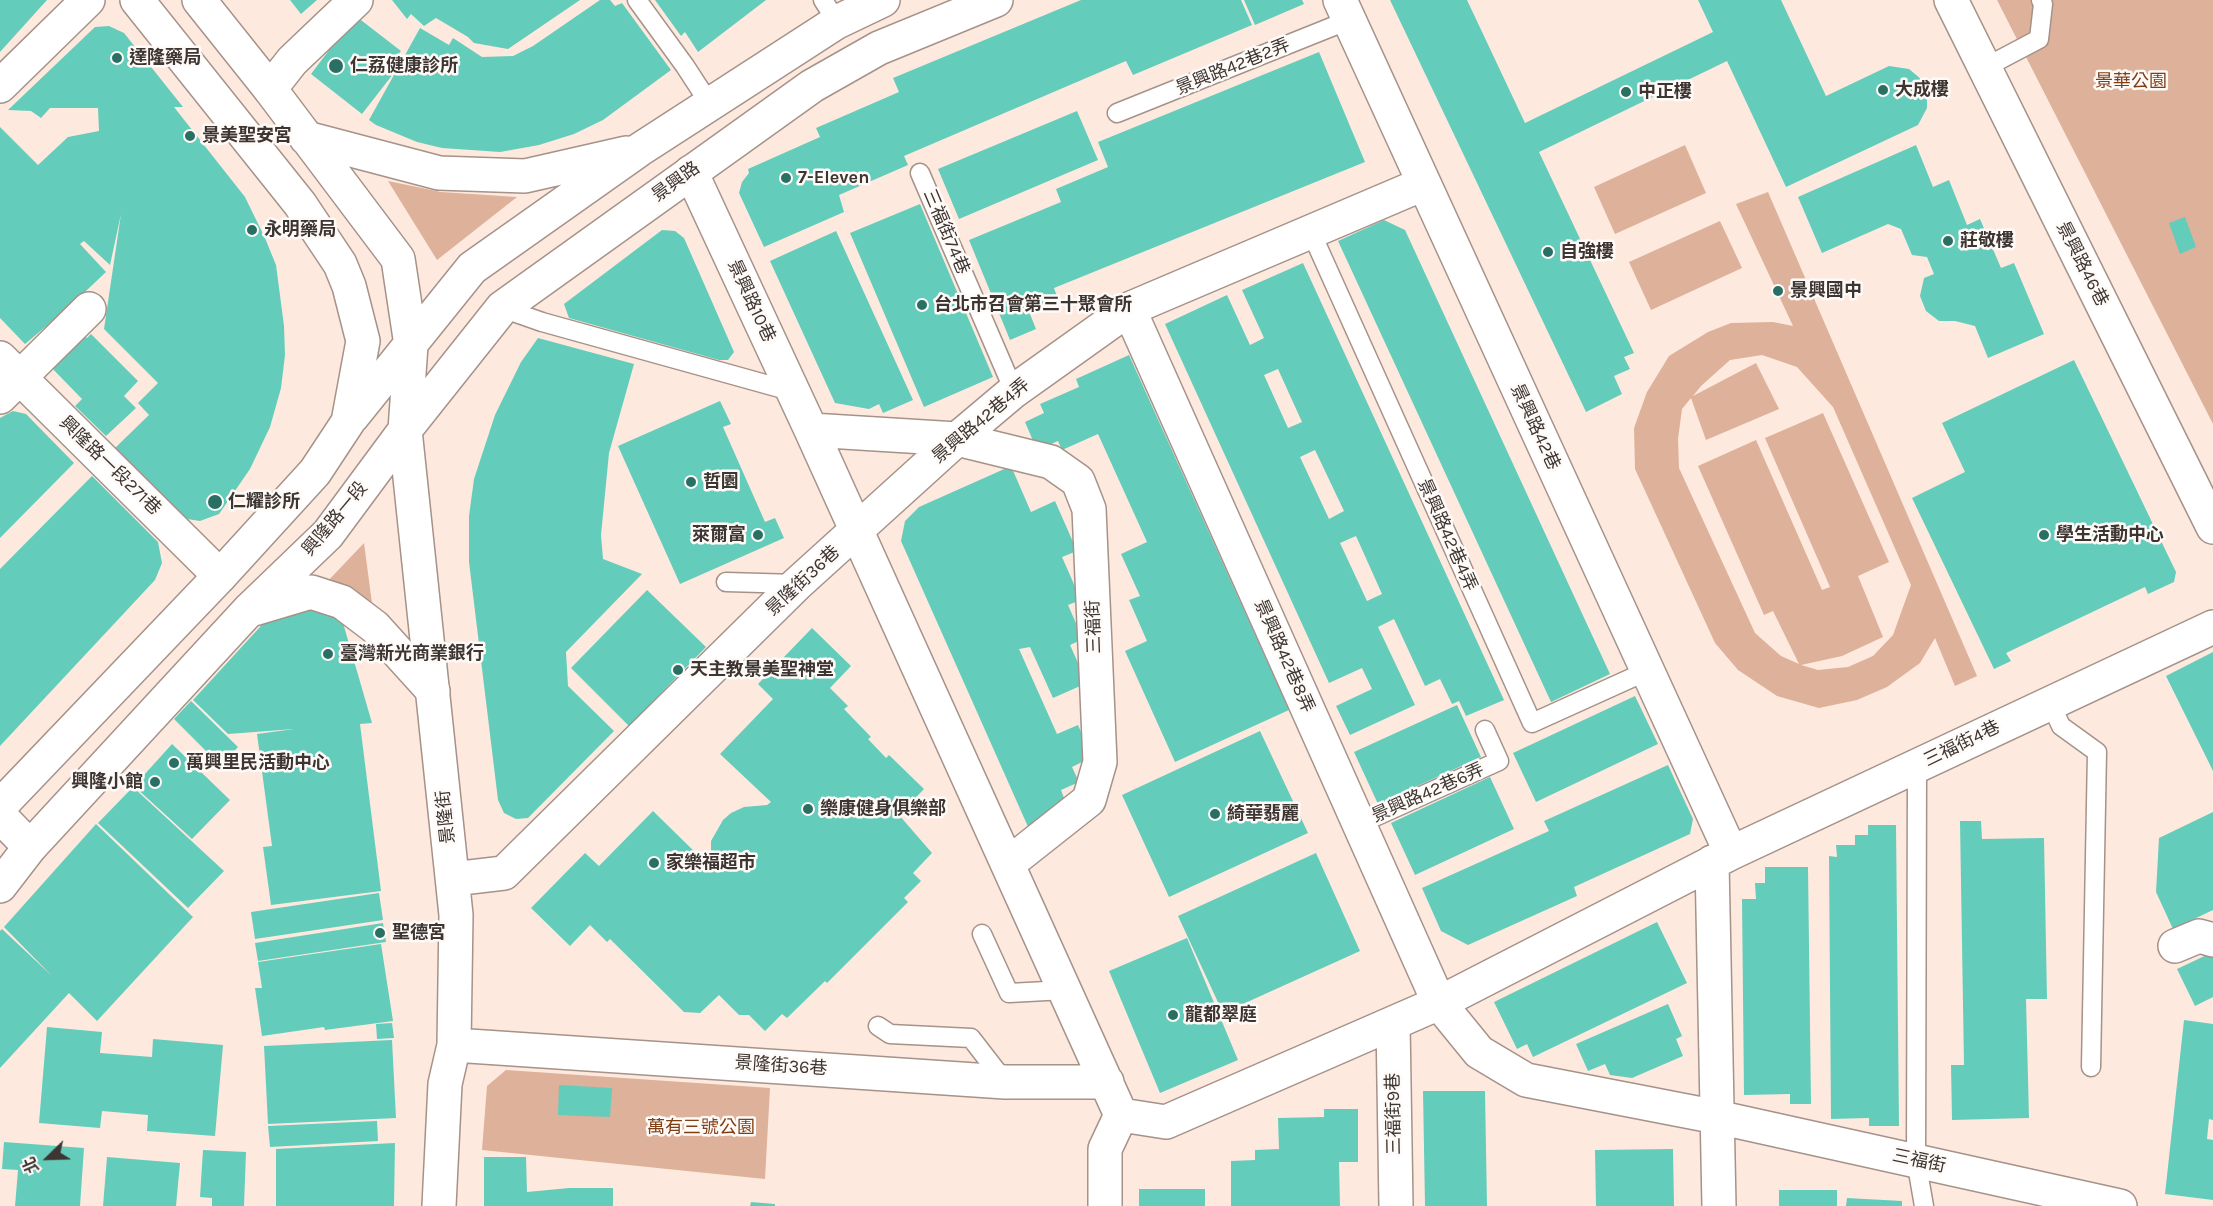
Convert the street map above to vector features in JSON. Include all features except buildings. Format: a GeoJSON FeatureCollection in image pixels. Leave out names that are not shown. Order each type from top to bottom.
{"type":"FeatureCollection","features":[{"type":"Feature","properties":{"kind":"street"},"geometry":{"type":"LineString","coordinates":[[0,86],[88,0]]}},
{"type":"Feature","properties":{"kind":"street"},"geometry":{"type":"LineString","coordinates":[[137,0],[300,204],[340,264],[350,286],[363,341],[405,430]]}},
{"type":"Feature","properties":{"kind":"street"},"geometry":{"type":"LineString","coordinates":[[199,0],[270,89],[398,259],[411,345],[405,430]]}},
{"type":"Feature","properties":{"kind":"street"},"geometry":{"type":"LineString","coordinates":[[270,89],[292,61],[356,0]]}},
{"type":"Feature","properties":{"kind":"street"},"geometry":{"type":"LineString","coordinates":[[0,806],[220,576],[315,472],[348,422],[472,268],[639,150],[711,106],[830,11],[883,0]]}},
{"type":"Feature","properties":{"kind":"street","name":"景興路"},"geometry":{"type":"LineString","coordinates":[[405,430],[502,308],[812,86],[879,48],[996,0]]}},
{"type":"Feature","properties":{"kind":"street","name":"景興路46巷"},"geometry":{"type":"LineString","coordinates":[[1952,0],[2213,527]]}},
{"type":"Feature","properties":{"kind":"street","name":"景興路42巷"},"geometry":{"type":"LineString","coordinates":[[1345,10],[1647,671],[1721,857]]}},
{"type":"Feature","properties":{"kind":"street"},"geometry":{"type":"LineString","coordinates":[[306,138],[439,173],[525,176],[639,150]]}},
{"type":"Feature","properties":{"kind":"street","name":"景興路10巷"},"geometry":{"type":"LineString","coordinates":[[691,172],[857,532]]}},
{"type":"Feature","properties":{"kind":"street","name":"景興路42巷4弄"},"geometry":{"type":"LineString","coordinates":[[857,532],[957,439],[1014,391],[1129,309],[1423,184]]}},
{"type":"Feature","properties":{"kind":"street"},"geometry":{"type":"LineString","coordinates":[[6,377],[88,309]]}},
{"type":"Feature","properties":{"kind":"street","name":"景興路42巷8弄"},"geometry":{"type":"LineString","coordinates":[[1129,309],[1439,1003]]}},
{"type":"Feature","properties":{"kind":"street"},"geometry":{"type":"LineString","coordinates":[[348,422],[363,341]]}},
{"type":"Feature","properties":{"kind":"street","name":"興隆路一段271巷"},"geometry":{"type":"LineString","coordinates":[[6,377],[220,576]]}},
{"type":"Feature","properties":{"kind":"street","name":"興隆路一段"},"geometry":{"type":"LineString","coordinates":[[0,886],[30,847],[249,610],[328,534],[405,430]]}},
{"type":"Feature","properties":{"kind":"street","name":"景隆街"},"geometry":{"type":"LineString","coordinates":[[405,430],[456,915],[454,1044],[445,1084],[439,1206]]}},
{"type":"Feature","properties":{"kind":"street"},"geometry":{"type":"LineString","coordinates":[[811,430],[957,439]]}},
{"type":"Feature","properties":{"kind":"street","name":"三福街"},"geometry":{"type":"LineString","coordinates":[[957,439],[1051,462],[1078,481],[1089,509],[1100,762],[1089,800],[1008,864]]}},
{"type":"Feature","properties":{"kind":"street"},"geometry":{"type":"LineString","coordinates":[[857,532],[1121,1116],[1105,1149],[1105,1206]]}},
{"type":"Feature","properties":{"kind":"street","name":"景隆街36巷"},"geometry":{"type":"LineString","coordinates":[[453,879],[504,873],[797,585],[857,532]]}},
{"type":"Feature","properties":{"kind":"street"},"geometry":{"type":"LineString","coordinates":[[249,610],[311,592],[342,603],[375,627],[433,691]]}},
{"type":"Feature","properties":{"kind":"street","name":"三福街4巷"},"geometry":{"type":"LineString","coordinates":[[1721,857],[2213,627]]}},
{"type":"Feature","properties":{"kind":"street"},"geometry":{"type":"LineString","coordinates":[[0,816],[30,847]]}},
{"type":"Feature","properties":{"kind":"street"},"geometry":{"type":"LineString","coordinates":[[1121,1116],[1166,1122],[1439,1003],[1721,857],[1717,1117],[1719,1206]]}},
{"type":"Feature","properties":{"kind":"street"},"geometry":{"type":"LineString","coordinates":[[2175,946],[2199,936],[2213,940]]}},
{"type":"Feature","properties":{"kind":"street","name":"三福街"},"geometry":{"type":"LineString","coordinates":[[1439,1003],[1479,1052],[1526,1080],[1717,1117],[2120,1206]]}},
{"type":"Feature","properties":{"kind":"street","name":"三福街9巷"},"geometry":{"type":"LineString","coordinates":[[1393,1023],[1396,1206]]}},
{"type":"Feature","properties":{"kind":"street","name":"景隆街36巷"},"geometry":{"type":"LineString","coordinates":[[454,1044],[1005,1082],[1107,1082]]}},
{"type":"Feature","properties":{"kind":"lane"},"geometry":{"type":"LineString","coordinates":[[637,0],[686,66],[711,106]]}},
{"type":"Feature","properties":{"kind":"lane"},"geometry":{"type":"LineString","coordinates":[[1984,68],[2039,39],[2043,4],[2041,0]]}},
{"type":"Feature","properties":{"kind":"lane","name":"景興路42巷2弄"},"geometry":{"type":"LineString","coordinates":[[1117,113],[1345,10]]}},
{"type":"Feature","properties":{"kind":"lane","name":"三福街74巷"},"geometry":{"type":"LineString","coordinates":[[920,172],[1014,391]]}},
{"type":"Feature","properties":{"kind":"lane","name":"景興路42巷4弄"},"geometry":{"type":"LineString","coordinates":[[1311,232],[1532,723],[1647,671]]}},
{"type":"Feature","properties":{"kind":"lane"},"geometry":{"type":"LineString","coordinates":[[502,308],[542,322],[794,392]]}},
{"type":"Feature","properties":{"kind":"lane"},"geometry":{"type":"LineString","coordinates":[[726,582],[797,585]]}},
{"type":"Feature","properties":{"kind":"lane"},"geometry":{"type":"LineString","coordinates":[[2050,702],[2061,726],[2097,752],[2091,1066]]}},
{"type":"Feature","properties":{"kind":"lane","name":"景興路42巷6弄"},"geometry":{"type":"LineString","coordinates":[[1359,824],[1499,761],[1485,730]]}},
{"type":"Feature","properties":{"kind":"lane"},"geometry":{"type":"LineString","coordinates":[[1917,766],[1916,1160],[1924,1206]]}},
{"type":"Feature","properties":{"kind":"lane"},"geometry":{"type":"LineString","coordinates":[[982,934],[1009,993],[1065,990]]}},
{"type":"Feature","properties":{"kind":"lane"},"geometry":{"type":"LineString","coordinates":[[878,1026],[890,1034],[971,1038],[1005,1082]]}},
{"type":"Feature","properties":{"kind":"green space","name":"景華公園"},"geometry":{"type":"Polygon","coordinates":[[[1997,0],[2213,0],[2213,424],[1997,0]]]}},
{"type":"Feature","properties":{"kind":"green space"},"geometry":{"type":"Polygon","coordinates":[[[1685,145],[1706,193],[1615,234],[1594,187],[1685,145]]]}},
{"type":"Feature","properties":{"kind":"green space"},"geometry":{"type":"Polygon","coordinates":[[[388,181],[441,192],[517,197],[437,260],[388,181]]]}},
{"type":"Feature","properties":{"kind":"green space"},"geometry":{"type":"Polygon","coordinates":[[[1768,192],[1977,676],[1955,686],[1935,638],[1920,663],[1887,687],[1857,700],[1819,708],[1777,696],[1738,670],[1715,643],[1635,469],[1634,428],[1647,392],[1669,356],[1708,332],[1731,323],[1773,322],[1793,326],[1736,204],[1768,192]],[[1762,355],[1730,360],[1693,396],[1756,363],[1779,409],[1706,440],[1691,398],[1682,409],[1678,439],[1679,468],[1755,633],[1781,656],[1799,664],[1773,611],[1764,615],[1698,466],[1756,440],[1822,590],[1830,587],[1765,438],[1823,413],[1889,562],[1858,576],[1883,637],[1842,656],[1801,665],[1818,670],[1848,667],[1873,656],[1893,635],[1911,585],[1833,407],[1797,367],[1762,355]]]}},
{"type":"Feature","properties":{"kind":"green space"},"geometry":{"type":"Polygon","coordinates":[[[1720,221],[1742,268],[1651,310],[1629,262],[1720,221]]]}},
{"type":"Feature","properties":{"kind":"green space"},"geometry":{"type":"Polygon","coordinates":[[[364,543],[373,611],[325,584],[364,543]]]}},
{"type":"Feature","properties":{"kind":"green space","name":"萬有三號公園"},"geometry":{"type":"Polygon","coordinates":[[[506,1070],[770,1088],[765,1179],[482,1150],[487,1086],[506,1070]]]}},
{"type":"Feature","properties":{"kind":"place","name":"達隆藥局"},"geometry":{"type":"Point","coordinates":[117,58]}},
{"type":"Feature","properties":{"kind":"place","name":"仁荔健康診所"},"geometry":{"type":"Point","coordinates":[336,66]}},
{"type":"Feature","properties":{"kind":"place","name":"大成樓"},"geometry":{"type":"Point","coordinates":[1883,90]}},
{"type":"Feature","properties":{"kind":"place","name":"中正樓"},"geometry":{"type":"Point","coordinates":[1626,92]}},
{"type":"Feature","properties":{"kind":"place","name":"景美聖安宮"},"geometry":{"type":"Point","coordinates":[190,136]}},
{"type":"Feature","properties":{"kind":"place","name":"7-Eleven"},"geometry":{"type":"Point","coordinates":[786,178]}},
{"type":"Feature","properties":{"kind":"place","name":"永明藥局"},"geometry":{"type":"Point","coordinates":[252,230]}},
{"type":"Feature","properties":{"kind":"place","name":"莊敬樓"},"geometry":{"type":"Point","coordinates":[1948,241]}},
{"type":"Feature","properties":{"kind":"place","name":"自強樓"},"geometry":{"type":"Point","coordinates":[1548,252]}},
{"type":"Feature","properties":{"kind":"place","name":"景興國中"},"geometry":{"type":"Point","coordinates":[1778,291]}},
{"type":"Feature","properties":{"kind":"place","name":"台北市召會第三十聚會所"},"geometry":{"type":"Point","coordinates":[922,305]}},
{"type":"Feature","properties":{"kind":"place","name":"哲園"},"geometry":{"type":"Point","coordinates":[691,482]}},
{"type":"Feature","properties":{"kind":"place","name":"仁耀診所"},"geometry":{"type":"Point","coordinates":[215,502]}},
{"type":"Feature","properties":{"kind":"place","name":"萊爾富"},"geometry":{"type":"Point","coordinates":[758,535]}},
{"type":"Feature","properties":{"kind":"place","name":"學生活動中心"},"geometry":{"type":"Point","coordinates":[2044,535]}},
{"type":"Feature","properties":{"kind":"place","name":"臺灣新光商業銀行"},"geometry":{"type":"Point","coordinates":[328,654]}},
{"type":"Feature","properties":{"kind":"place","name":"天主教景美聖神堂"},"geometry":{"type":"Point","coordinates":[678,670]}},
{"type":"Feature","properties":{"kind":"place","name":"萬興里民活動中心"},"geometry":{"type":"Point","coordinates":[174,763]}},
{"type":"Feature","properties":{"kind":"place","name":"興隆小館"},"geometry":{"type":"Point","coordinates":[155,782]}},
{"type":"Feature","properties":{"kind":"place","name":"樂康健身俱樂部"},"geometry":{"type":"Point","coordinates":[808,809]}},
{"type":"Feature","properties":{"kind":"place","name":"綺華翡麗"},"geometry":{"type":"Point","coordinates":[1215,814]}},
{"type":"Feature","properties":{"kind":"place","name":"家樂福超市"},"geometry":{"type":"Point","coordinates":[654,863]}},
{"type":"Feature","properties":{"kind":"place","name":"聖德宮"},"geometry":{"type":"Point","coordinates":[380,933]}},
{"type":"Feature","properties":{"kind":"place","name":"龍都翠庭"},"geometry":{"type":"Point","coordinates":[1173,1015]}}]}
